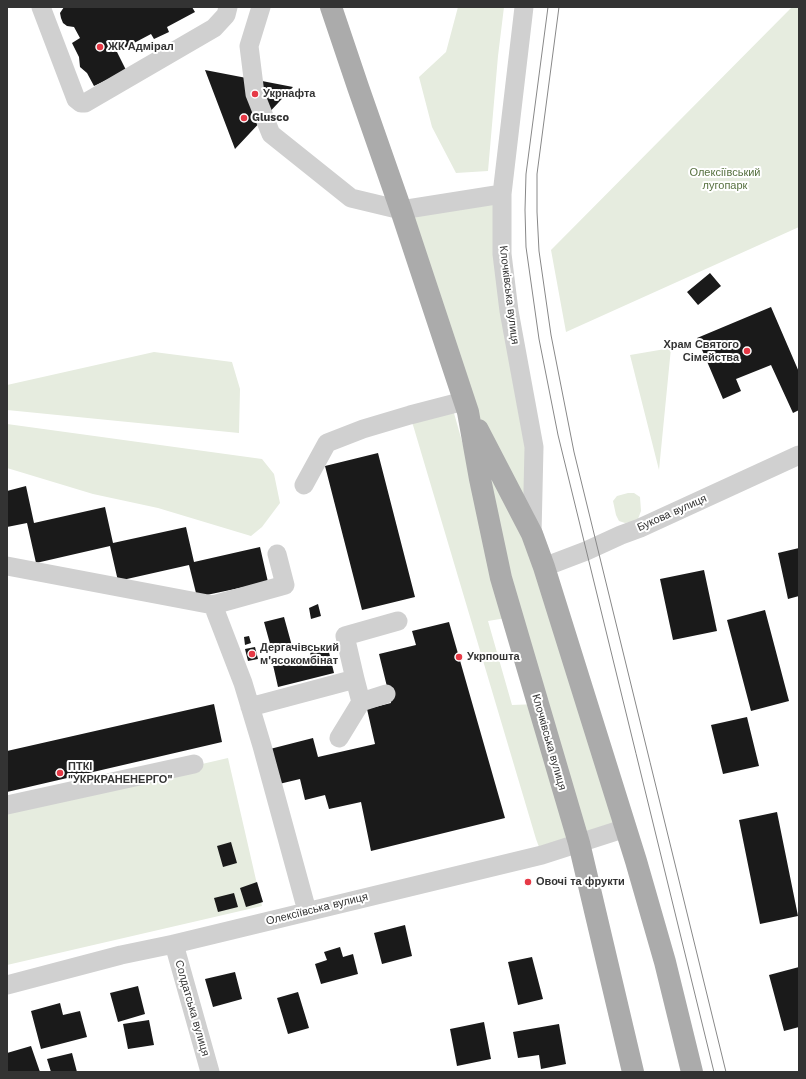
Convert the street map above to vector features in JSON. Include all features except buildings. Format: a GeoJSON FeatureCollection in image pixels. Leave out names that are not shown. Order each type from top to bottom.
{"type":"FeatureCollection","features":[{"type":"Feature","properties":{"kind":"main road","name":"Клочківська вулиця"},"geometry":{"type":"LineString","coordinates":[[331,7],[401,210],[466,406],[501,578],[579,843],[633,1072]]}},
{"type":"Feature","properties":{"kind":"main road","name":"Клочківська вулиця"},"geometry":{"type":"LineString","coordinates":[[466,406],[532,534],[544,567],[626,828],[665,962],[692,1072]]}},
{"type":"Feature","properties":{"kind":"street"},"geometry":{"type":"LineString","coordinates":[[41,7],[76,99],[81,103],[85,103],[214,28],[226,15],[228,7]]}},
{"type":"Feature","properties":{"kind":"street"},"geometry":{"type":"LineString","coordinates":[[261,7],[249,46],[255,94],[271,134],[351,198],[401,210],[502,194]]}},
{"type":"Feature","properties":{"kind":"street","name":"Клочківська вулиця"},"geometry":{"type":"LineString","coordinates":[[524,7],[502,194],[502,254],[509,311],[534,447],[532,534]]}},
{"type":"Feature","properties":{"kind":"street"},"geometry":{"type":"LineString","coordinates":[[304,485],[327,442],[363,429],[410,415],[466,406]]}},
{"type":"Feature","properties":{"kind":"street","name":"Букова вулиця"},"geometry":{"type":"LineString","coordinates":[[544,567],[640,528],[799,454]]}},
{"type":"Feature","properties":{"kind":"street"},"geometry":{"type":"LineString","coordinates":[[7,566],[213,605],[285,586],[277,554]]}},
{"type":"Feature","properties":{"kind":"street"},"geometry":{"type":"LineString","coordinates":[[213,605],[243,683],[262,746],[307,911]]}},
{"type":"Feature","properties":{"kind":"street"},"geometry":{"type":"LineString","coordinates":[[361,702],[344,631],[398,621]]}},
{"type":"Feature","properties":{"kind":"street"},"geometry":{"type":"LineString","coordinates":[[250,708],[355,679]]}},
{"type":"Feature","properties":{"kind":"street"},"geometry":{"type":"LineString","coordinates":[[339,738],[361,702],[386,694]]}},
{"type":"Feature","properties":{"kind":"street"},"geometry":{"type":"LineString","coordinates":[[7,805],[194,764]]}},
{"type":"Feature","properties":{"kind":"street","name":"Олексіївська вулиця"},"geometry":{"type":"LineString","coordinates":[[7,985],[121,955],[174,944],[542,855],[626,828]]}},
{"type":"Feature","properties":{"kind":"street","name":"Солдатська вулиця"},"geometry":{"type":"LineString","coordinates":[[174,944],[210,1072]]}},
{"type":"Feature","properties":{"kind":"green space"},"geometry":{"type":"Polygon","coordinates":[[[458,7],[504,7],[498,56],[488,171],[456,173],[432,127],[419,77],[446,52],[458,7]]]}},
{"type":"Feature","properties":{"kind":"green space","name":"Олексіївський лугопарк"},"geometry":{"type":"Polygon","coordinates":[[[792,7],[799,7],[799,227],[566,332],[551,250],[792,7]]]}},
{"type":"Feature","properties":{"kind":"green space"},"geometry":{"type":"Polygon","coordinates":[[[502,194],[544,567],[626,828],[542,855],[410,415],[452,406],[498,569],[480,479],[401,210],[502,194]],[[512,617],[488,621],[512,705],[538,704],[512,617]]]}},
{"type":"Feature","properties":{"kind":"green space"},"geometry":{"type":"Polygon","coordinates":[[[671,348],[659,470],[630,355],[671,348]]]}},
{"type":"Feature","properties":{"kind":"green space"},"geometry":{"type":"Polygon","coordinates":[[[154,352],[232,362],[240,389],[239,433],[7,410],[7,385],[154,352]]]}},
{"type":"Feature","properties":{"kind":"green space"},"geometry":{"type":"Polygon","coordinates":[[[7,424],[262,459],[274,474],[280,503],[262,527],[251,536],[158,508],[93,494],[7,468],[7,424]]]}},
{"type":"Feature","properties":{"kind":"green space"},"geometry":{"type":"Polygon","coordinates":[[[634,493],[640,497],[641,511],[638,519],[625,523],[619,521],[613,501],[617,496],[634,493]]]}},
{"type":"Feature","properties":{"kind":"green space"},"geometry":{"type":"Polygon","coordinates":[[[228,758],[262,906],[7,965],[7,809],[228,758]]]}},
{"type":"Feature","properties":{"kind":"tram line"},"geometry":{"type":"LineString","coordinates":[[548,7],[526,174],[525,210],[526,247],[539,339],[558,435],[714,1072]]}},
{"type":"Feature","properties":{"kind":"tram line"},"geometry":{"type":"LineString","coordinates":[[559,7],[537,174],[539,251],[551,335],[574,452],[726,1072]]}},
{"type":"Feature","properties":{"kind":"place","name":"ЖК Адмірал"},"geometry":{"type":"Point","coordinates":[100,47]}},
{"type":"Feature","properties":{"kind":"place","name":"Укрнафта"},"geometry":{"type":"Point","coordinates":[255,94]}},
{"type":"Feature","properties":{"kind":"place","name":"Glusco"},"geometry":{"type":"Point","coordinates":[244,118]}},
{"type":"Feature","properties":{"kind":"place","name":"Храм Святого Сімейства"},"geometry":{"type":"Point","coordinates":[747,351]}},
{"type":"Feature","properties":{"kind":"place","name":"Дергачівський м'ясокомбінат"},"geometry":{"type":"Point","coordinates":[252,654]}},
{"type":"Feature","properties":{"kind":"place","name":"Укрпошта"},"geometry":{"type":"Point","coordinates":[459,657]}},
{"type":"Feature","properties":{"kind":"place","name":"ПТКІ \"УКРКРАНЕНЕРГО\""},"geometry":{"type":"Point","coordinates":[60,773]}},
{"type":"Feature","properties":{"kind":"place","name":"Овочі та фрукти"},"geometry":{"type":"Point","coordinates":[528,882]}}]}
